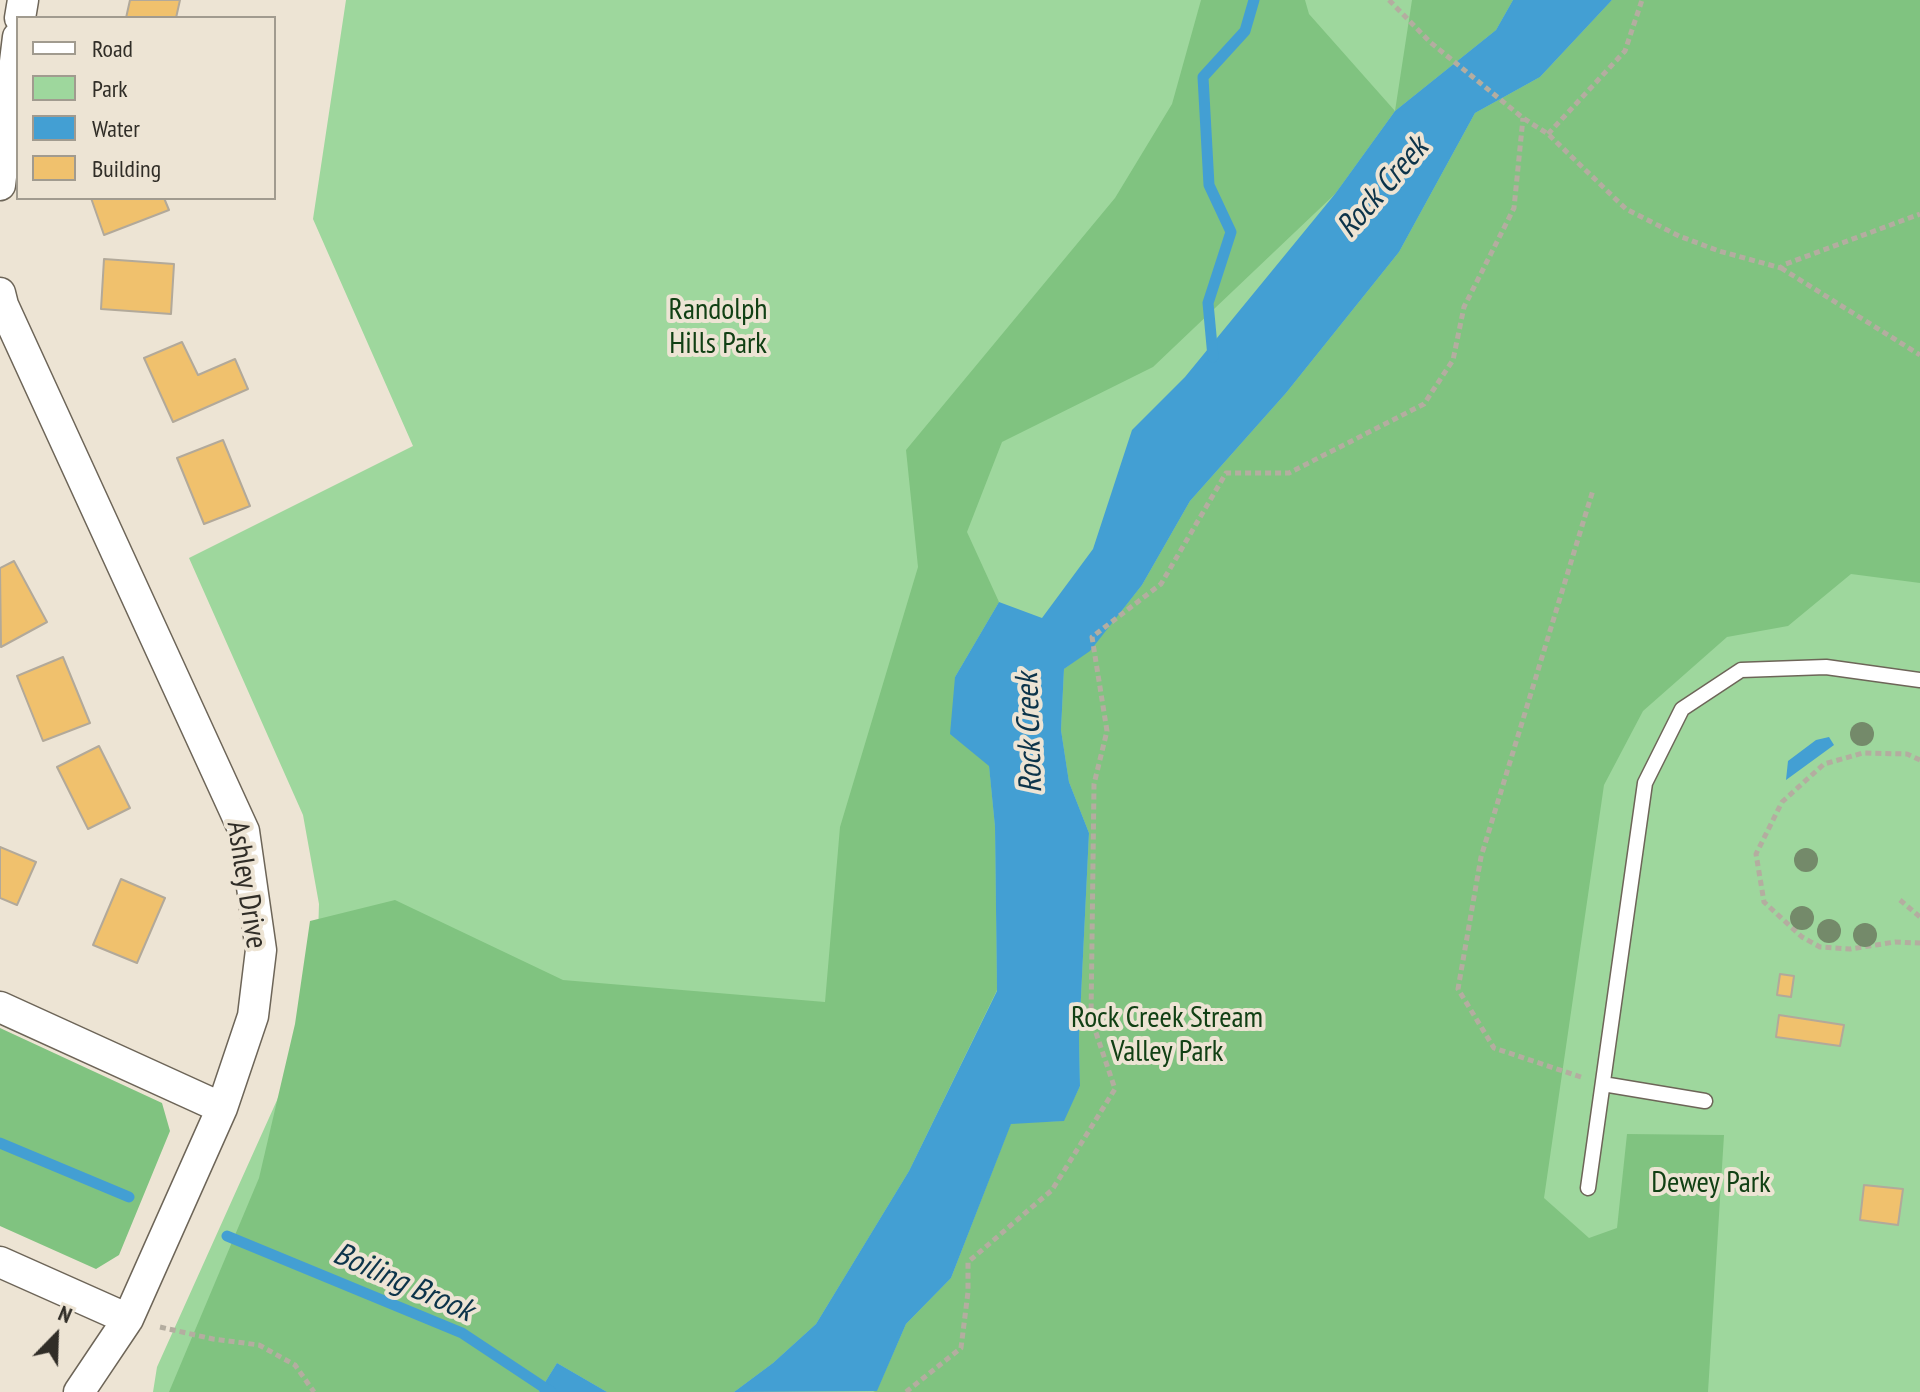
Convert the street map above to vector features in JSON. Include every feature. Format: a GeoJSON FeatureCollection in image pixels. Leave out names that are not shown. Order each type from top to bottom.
{"type":"FeatureCollection","features":[{"type":"Feature","properties":{"kind":"street"},"geometry":{"type":"LineString","coordinates":[[0,185],[16,53]]}},
{"type":"Feature","properties":{"kind":"street","name":"Ashley Drive"},"geometry":{"type":"LineString","coordinates":[[0,293],[244,831],[261,950],[253,1016],[222,1108],[128,1319],[79,1392]]}},
{"type":"Feature","properties":{"kind":"street"},"geometry":{"type":"LineString","coordinates":[[0,1007],[222,1108]]}},
{"type":"Feature","properties":{"kind":"street"},"geometry":{"type":"LineString","coordinates":[[0,1262],[128,1319]]}},
{"type":"Feature","properties":{"kind":"lane"},"geometry":{"type":"LineString","coordinates":[[1588,1188],[1645,783],[1682,709],[1741,670],[1826,667],[1920,680]]}},
{"type":"Feature","properties":{"kind":"lane"},"geometry":{"type":"LineString","coordinates":[[1603,1084],[1705,1101]]}},
{"type":"Feature","properties":{"kind":"path"},"geometry":{"type":"LineString","coordinates":[[1389,0],[1430,42],[1523,118],[1548,134],[1626,209],[1679,236],[1781,268],[1920,355]]}},
{"type":"Feature","properties":{"kind":"path"},"geometry":{"type":"LineString","coordinates":[[1548,134],[1625,51],[1642,0]]}},
{"type":"Feature","properties":{"kind":"path"},"geometry":{"type":"LineString","coordinates":[[906,1392],[961,1348],[968,1292],[968,1262],[1052,1190],[1115,1089],[1091,1018],[1094,784],[1107,731],[1092,637],[1161,584],[1226,473],[1289,473],[1424,404],[1453,360],[1464,307],[1514,208],[1523,118]]}},
{"type":"Feature","properties":{"kind":"path"},"geometry":{"type":"LineString","coordinates":[[1781,268],[1920,214]]}},
{"type":"Feature","properties":{"kind":"path"},"geometry":{"type":"LineString","coordinates":[[1593,490],[1481,857],[1458,989],[1494,1048],[1603,1084]]}},
{"type":"Feature","properties":{"kind":"path"},"geometry":{"type":"LineString","coordinates":[[1920,760],[1907,754],[1863,753],[1824,764],[1782,802],[1756,854],[1764,902],[1802,937],[1820,947],[1850,949],[1895,942],[1920,943]]}},
{"type":"Feature","properties":{"kind":"path"},"geometry":{"type":"LineString","coordinates":[[1900,900],[1920,917]]}},
{"type":"Feature","properties":{"kind":"path"},"geometry":{"type":"LineString","coordinates":[[128,1319],[213,1339],[259,1345],[295,1365],[314,1392]]}},
{"type":"Feature","properties":{"kind":"green space"},"geometry":{"type":"Polygon","coordinates":[[[346,0],[1920,0],[1920,1392],[153,1392],[157,1367],[300,1049],[317,968],[319,904],[303,815],[189,558],[413,446],[313,219],[346,0]]]}},
{"type":"Feature","properties":{"kind":"green space"},"geometry":{"type":"Polygon","coordinates":[[[1201,0],[1305,0],[1309,14],[1395,111],[1335,194],[1153,367],[1002,442],[967,532],[999,602],[955,677],[989,765],[995,827],[997,990],[909,1171],[816,1324],[773,1363],[734,1392],[607,1392],[557,1363],[539,1392],[169,1392],[259,1178],[295,1024],[310,921],[395,900],[563,980],[825,1002],[840,827],[918,567],[906,450],[1115,198],[1172,104],[1201,0]]]}},
{"type":"Feature","properties":{"kind":"green space"},"geometry":{"type":"Polygon","coordinates":[[[1412,0],[1513,0],[1496,30],[1395,111],[1412,0]]]}},
{"type":"Feature","properties":{"kind":"green space"},"geometry":{"type":"Polygon","coordinates":[[[1612,0],[1920,0],[1920,583],[1851,574],[1788,626],[1727,637],[1643,711],[1604,785],[1544,1198],[1589,1238],[1617,1228],[1627,1134],[1724,1135],[1708,1392],[873,1392],[877,1390],[906,1324],[951,1278],[1011,1123],[1063,1121],[1080,1086],[1079,1038],[1089,833],[1069,782],[1061,730],[1064,669],[1090,650],[1142,585],[1190,501],[1286,393],[1399,252],[1475,113],[1540,77],[1612,0]]]}},
{"type":"Feature","properties":{"kind":"green space"},"geometry":{"type":"Polygon","coordinates":[[[0,1028],[162,1103],[170,1131],[119,1255],[96,1269],[0,1226],[0,1028]]]}},
{"type":"Feature","properties":{"kind":"water","name":"Rock Creek"},"geometry":{"type":"Polygon","coordinates":[[[1513,0],[1612,0],[1540,77],[1475,113],[1399,252],[1286,393],[1190,501],[1142,585],[1090,651],[1064,669],[1061,730],[1069,782],[1089,833],[1079,1038],[1080,1086],[1064,1121],[1011,1124],[951,1278],[906,1324],[877,1391],[734,1392],[773,1363],[816,1324],[909,1171],[997,991],[995,827],[989,766],[950,734],[955,677],[999,602],[1042,618],[1093,549],[1132,430],[1185,377],[1335,194],[1395,111],[1496,30],[1513,0]]]}},
{"type":"Feature","properties":{"kind":"water"},"geometry":{"type":"Polygon","coordinates":[[[1829,737],[1834,745],[1786,780],[1788,761],[1816,740],[1829,737]]]}},
{"type":"Feature","properties":{"kind":"water"},"geometry":{"type":"Polygon","coordinates":[[[557,1363],[607,1392],[539,1392],[557,1363]]]}},
{"type":"Feature","properties":{"kind":"building"},"geometry":{"type":"Polygon","coordinates":[[[130,0],[180,0],[176,16],[126,16],[130,0]]]}},
{"type":"Feature","properties":{"kind":"building"},"geometry":{"type":"Polygon","coordinates":[[[92,200],[165,200],[169,210],[104,235],[92,200]]]}},
{"type":"Feature","properties":{"kind":"building"},"geometry":{"type":"Polygon","coordinates":[[[104,259],[174,264],[171,314],[101,309],[104,259]]]}},
{"type":"Feature","properties":{"kind":"building"},"geometry":{"type":"Polygon","coordinates":[[[182,342],[198,375],[235,359],[248,389],[173,422],[144,358],[182,342]]]}},
{"type":"Feature","properties":{"kind":"building"},"geometry":{"type":"Polygon","coordinates":[[[223,440],[250,506],[204,524],[177,458],[223,440]]]}},
{"type":"Feature","properties":{"kind":"building"},"geometry":{"type":"Polygon","coordinates":[[[14,561],[47,622],[1,647],[0,568],[14,561]]]}},
{"type":"Feature","properties":{"kind":"building"},"geometry":{"type":"Polygon","coordinates":[[[63,657],[90,723],[43,741],[17,676],[63,657]]]}},
{"type":"Feature","properties":{"kind":"building"},"geometry":{"type":"Polygon","coordinates":[[[99,746],[130,808],[88,829],[57,767],[99,746]]]}},
{"type":"Feature","properties":{"kind":"building"},"geometry":{"type":"Polygon","coordinates":[[[0,847],[36,862],[17,905],[0,898],[0,847]]]}},
{"type":"Feature","properties":{"kind":"building"},"geometry":{"type":"Polygon","coordinates":[[[121,879],[165,898],[137,963],[93,945],[121,879]]]}},
{"type":"Feature","properties":{"kind":"building"},"geometry":{"type":"Polygon","coordinates":[[[1780,974],[1794,976],[1791,997],[1777,995],[1780,974]]]}},
{"type":"Feature","properties":{"kind":"building"},"geometry":{"type":"Polygon","coordinates":[[[1779,1015],[1844,1025],[1840,1046],[1776,1037],[1779,1015]]]}},
{"type":"Feature","properties":{"kind":"building"},"geometry":{"type":"Polygon","coordinates":[[[1864,1185],[1903,1189],[1898,1225],[1860,1220],[1864,1185]]]}},
{"type":"Feature","properties":{"kind":"waterway"},"geometry":{"type":"LineString","coordinates":[[1213,357],[1208,303],[1231,232],[1209,185],[1203,77],[1245,31],[1254,0]]}},
{"type":"Feature","properties":{"kind":"waterway","name":"Boiling Brook"},"geometry":{"type":"LineString","coordinates":[[0,1143],[129,1197]]}},
{"type":"Feature","properties":{"kind":"waterway","name":"Boiling Brook"},"geometry":{"type":"LineString","coordinates":[[227,1236],[462,1333],[551,1392]]}},
{"type":"Feature","properties":{"kind":"park label","name":"Randolph Hills Park"},"geometry":{"type":"Point","coordinates":[718,327]}},
{"type":"Feature","properties":{"kind":"park label","name":"Rock Creek Stream Valley Park"},"geometry":{"type":"Point","coordinates":[1167,1035]}},
{"type":"Feature","properties":{"kind":"park label","name":"Dewey Park"},"geometry":{"type":"Point","coordinates":[1711,1183]}}]}
